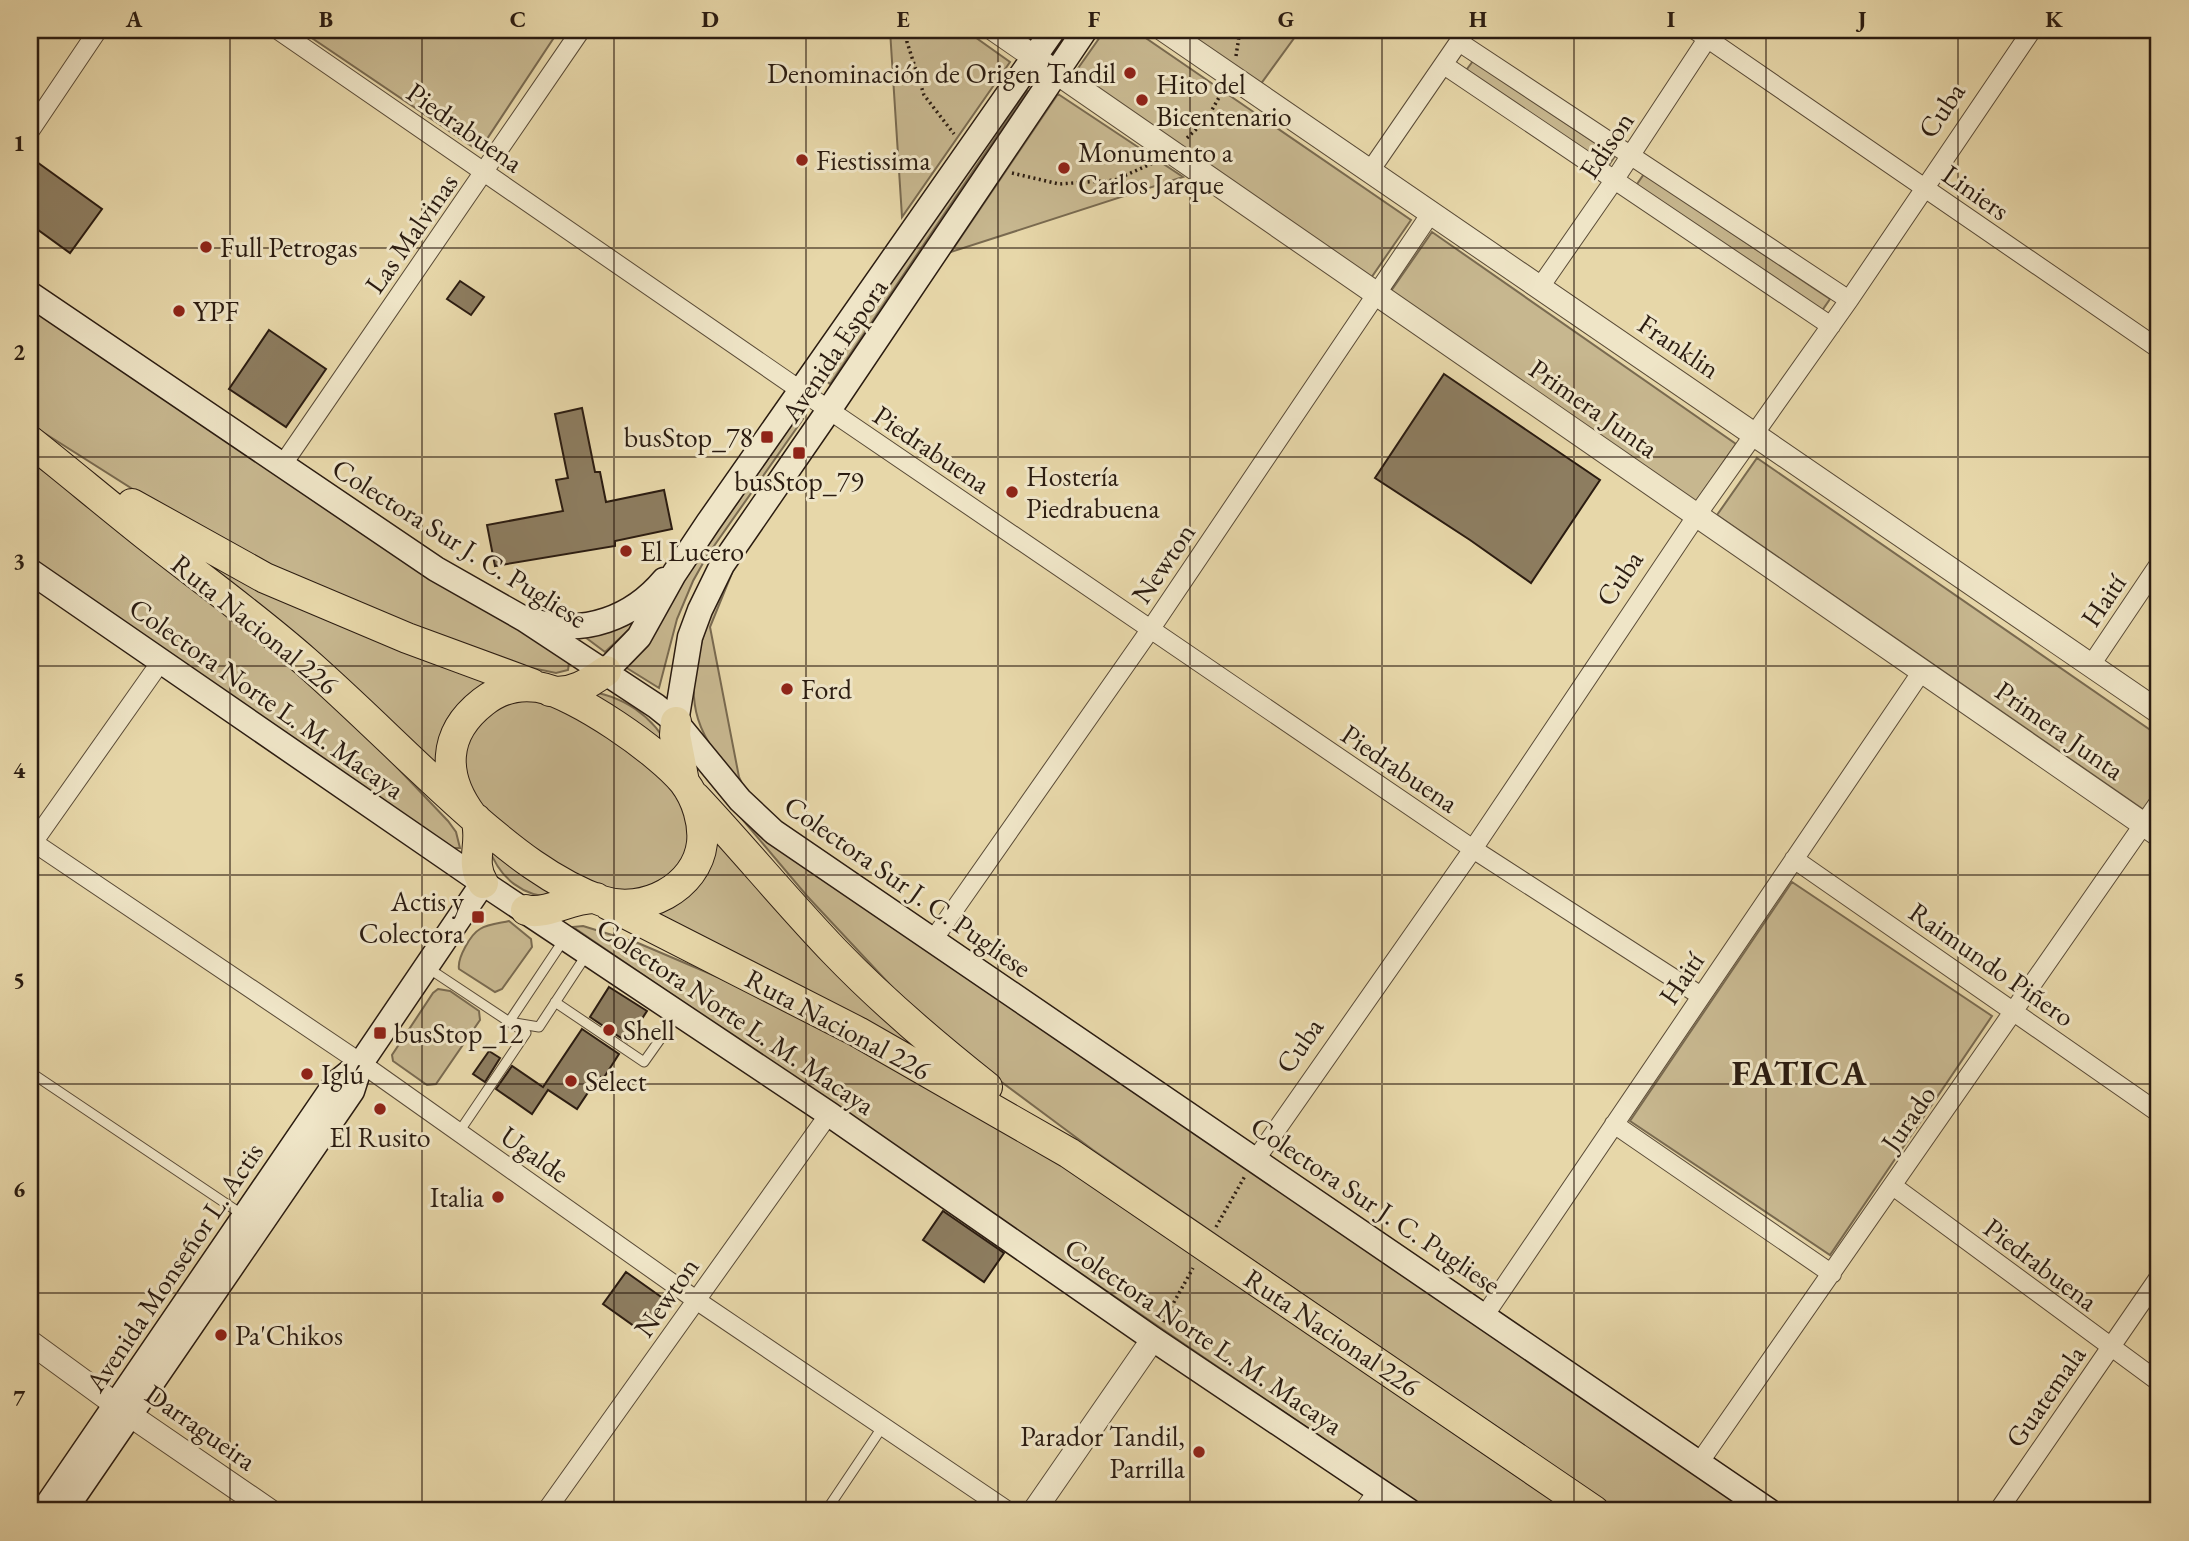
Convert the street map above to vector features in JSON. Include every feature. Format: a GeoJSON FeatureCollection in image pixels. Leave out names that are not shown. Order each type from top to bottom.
{"type":"FeatureCollection","features":[{"type":"Feature","properties":{"kind":"highway","name":"Ruta Nacional 226"},"geometry":{"type":"LineString","coordinates":[[30,441],[161,522],[264,578],[407,638],[545,689],[623,730],[658,757],[805,920],[866,983],[939,1049],[1069,1153],[1594,1511]]}},
{"type":"Feature","properties":{"kind":"highway","name":"Ruta Nacional 226"},"geometry":{"type":"LineString","coordinates":[[30,441],[148,537],[262,624],[474,817],[526,859],[568,885],[858,1032],[1069,1153]]}},
{"type":"Feature","properties":{"kind":"highway"},"geometry":{"type":"LineString","coordinates":[[545,689],[559,693],[573,690],[606,671]]}},
{"type":"Feature","properties":{"kind":"highway","name":"Ruta Nacional 226"},"geometry":{"type":"LineString","coordinates":[[474,817],[456,792],[452,778],[450,754],[457,732],[472,710],[495,694],[519,688],[545,689]]}},
{"type":"Feature","properties":{"kind":"highway"},"geometry":{"type":"LineString","coordinates":[[676,722],[676,744],[686,786]]}},
{"type":"Feature","properties":{"kind":"highway","name":"Ruta Nacional 226"},"geometry":{"type":"LineString","coordinates":[[599,900],[625,905],[651,901],[672,890],[688,876],[698,857],[702,836],[699,813],[686,786]]}},
{"type":"Feature","properties":{"kind":"highway"},"geometry":{"type":"LineString","coordinates":[[474,817],[479,836],[477,873],[483,883]]}},
{"type":"Feature","properties":{"kind":"highway"},"geometry":{"type":"LineString","coordinates":[[526,910],[540,912],[574,900],[599,900]]}},
{"type":"Feature","properties":{"kind":"main road","name":"Avenida Espora"},"geometry":{"type":"LineString","coordinates":[[606,671],[639,637],[690,551],[800,389],[1053,30]]}},
{"type":"Feature","properties":{"kind":"main road","name":"Avenida Espora"},"geometry":{"type":"LineString","coordinates":[[676,722],[690,637],[722,565],[1085,30]]}},
{"type":"Feature","properties":{"kind":"main road","name":"Colectora Sur J. C. Pugliese"},"geometry":{"type":"LineString","coordinates":[[30,294],[436,569],[524,618],[606,671],[676,722],[732,790],[774,832],[1769,1511]]}},
{"type":"Feature","properties":{"kind":"main road"},"geometry":{"type":"LineString","coordinates":[[524,618],[557,627],[572,627],[620,616],[644,601],[690,551]]}},
{"type":"Feature","properties":{"kind":"main road","name":"Colectora Norte L. M. Macaya"},"geometry":{"type":"LineString","coordinates":[[30,571],[483,883],[829,1114],[1153,1339],[1409,1511]]}},
{"type":"Feature","properties":{"kind":"main road","name":"Avenida Monseñor L. Actis"},"geometry":{"type":"LineString","coordinates":[[64,1511],[123,1409],[244,1216],[335,1084],[360,1063],[483,883]]}},
{"type":"Feature","properties":{"kind":"main road","name":"Avenida Monseñor L. Actis"},"geometry":{"type":"LineString","coordinates":[[43,1511],[123,1409],[352,1091],[360,1063]]}},
{"type":"Feature","properties":{"kind":"street"},"geometry":{"type":"LineString","coordinates":[[30,131],[98,30]]}},
{"type":"Feature","properties":{"kind":"street","name":"Piedrabuena"},"geometry":{"type":"LineString","coordinates":[[278,30],[1473,849],[1701,996]]}},
{"type":"Feature","properties":{"kind":"street","name":"Las Malvinas"},"geometry":{"type":"LineString","coordinates":[[283,464],[581,30]]}},
{"type":"Feature","properties":{"kind":"street","name":"Primera Junta"},"geometry":{"type":"LineString","coordinates":[[995,30],[2152,830]]}},
{"type":"Feature","properties":{"kind":"street","name":"Franklin"},"geometry":{"type":"LineString","coordinates":[[1164,30],[2159,712]]}},
{"type":"Feature","properties":{"kind":"street","name":"Cuba"},"geometry":{"type":"LineString","coordinates":[[1256,1159],[1473,849],[1697,515],[1832,326],[2032,30]]}},
{"type":"Feature","properties":{"kind":"street","name":"Liniers"},"geometry":{"type":"LineString","coordinates":[[1705,33],[1924,188],[2159,349]]}},
{"type":"Feature","properties":{"kind":"street","name":"Edison"},"geometry":{"type":"LineString","coordinates":[[1540,287],[1615,179],[1705,33]]}},
{"type":"Feature","properties":{"kind":"street"},"geometry":{"type":"LineString","coordinates":[[1370,171],[1463,36],[1630,155],[1849,300]]}},
{"type":"Feature","properties":{"kind":"street"},"geometry":{"type":"LineString","coordinates":[[1444,65],[1832,326]]}},
{"type":"Feature","properties":{"kind":"street","name":"Newton"},"geometry":{"type":"LineString","coordinates":[[933,940],[1150,629],[1431,213]]}},
{"type":"Feature","properties":{"kind":"street","name":"Haití"},"geometry":{"type":"LineString","coordinates":[[2091,665],[2159,564]]}},
{"type":"Feature","properties":{"kind":"street"},"geometry":{"type":"LineString","coordinates":[[31,843],[162,660]]}},
{"type":"Feature","properties":{"kind":"street","name":"Haití"},"geometry":{"type":"LineString","coordinates":[[1485,1315],[1922,671]]}},
{"type":"Feature","properties":{"kind":"street","name":"Jurado"},"geometry":{"type":"LineString","coordinates":[[1699,1463],[2014,1012],[2152,830],[2159,802]]}},
{"type":"Feature","properties":{"kind":"street","name":"Ugalde"},"geometry":{"type":"LineString","coordinates":[[31,843],[360,1063],[696,1300],[1008,1511]]}},
{"type":"Feature","properties":{"kind":"street","name":"Raimundo Piñero"},"geometry":{"type":"LineString","coordinates":[[1794,859],[2159,1113]]}},
{"type":"Feature","properties":{"kind":"street","name":"Newton"},"geometry":{"type":"LineString","coordinates":[[546,1511],[829,1114]]}},
{"type":"Feature","properties":{"kind":"street"},"geometry":{"type":"LineString","coordinates":[[1614,1124],[1832,1274]]}},
{"type":"Feature","properties":{"kind":"street","name":"Piedrabuena"},"geometry":{"type":"LineString","coordinates":[[1893,1186],[2159,1382]]}},
{"type":"Feature","properties":{"kind":"street","name":"Guatemala"},"geometry":{"type":"LineString","coordinates":[[1998,1511],[2159,1277]]}},
{"type":"Feature","properties":{"kind":"street"},"geometry":{"type":"LineString","coordinates":[[1034,1511],[1153,1339]]}},
{"type":"Feature","properties":{"kind":"street","name":"Darragueira"},"geometry":{"type":"LineString","coordinates":[[30,1342],[270,1511]]}},
{"type":"Feature","properties":{"kind":"street"},"geometry":{"type":"LineString","coordinates":[[1363,1511],[1378,1490]]}},
{"type":"Feature","properties":{"kind":"lane"},"geometry":{"type":"LineString","coordinates":[[509,1022],[566,937]]}},
{"type":"Feature","properties":{"kind":"lane"},"geometry":{"type":"LineString","coordinates":[[509,1022],[539,1027],[588,952]]}},
{"type":"Feature","properties":{"kind":"lane"},"geometry":{"type":"LineString","coordinates":[[425,966],[526,1033],[459,1132]]}},
{"type":"Feature","properties":{"kind":"lane"},"geometry":{"type":"LineString","coordinates":[[555,1002],[644,1062],[678,1013]]}},
{"type":"Feature","properties":{"kind":"lane"},"geometry":{"type":"LineString","coordinates":[[30,1072],[244,1216]]}},
{"type":"Feature","properties":{"kind":"lane"},"geometry":{"type":"LineString","coordinates":[[826,1511],[883,1426]]}},
{"type":"Feature","properties":{"kind":"path"},"geometry":{"type":"LineString","coordinates":[[907,30],[907,42],[924,95],[958,139],[970,148]]}},
{"type":"Feature","properties":{"kind":"path"},"geometry":{"type":"LineString","coordinates":[[994,164],[1004,171],[1059,184],[1115,180],[1166,157],[1207,119],[1231,75],[1240,30]]}},
{"type":"Feature","properties":{"kind":"path"},"geometry":{"type":"LineString","coordinates":[[1153,1339],[1256,1159]]}},
{"type":"Feature","properties":{"kind":"shaded area"},"geometry":{"type":"Polygon","coordinates":[[[300,30],[559,30],[479,151],[300,30]]]}},
{"type":"Feature","properties":{"kind":"shaded area"},"geometry":{"type":"Polygon","coordinates":[[[890,30],[965,30],[1010,62],[902,217],[890,30]]]}},
{"type":"Feature","properties":{"kind":"shaded area"},"geometry":{"type":"Polygon","coordinates":[[[1105,30],[1134,30],[1411,220],[1371,278],[1074,74],[1105,30]]]}},
{"type":"Feature","properties":{"kind":"shaded area"},"geometry":{"type":"Polygon","coordinates":[[[1180,30],[1300,30],[1260,85],[1180,30]]]}},
{"type":"Feature","properties":{"kind":"shaded area"},"geometry":{"type":"Polygon","coordinates":[[[1473,61],[1615,156],[1607,168],[1464,73],[1473,61]]]}},
{"type":"Feature","properties":{"kind":"shaded area"},"geometry":{"type":"Polygon","coordinates":[[[1022,88],[1027,91],[830,384],[824,379],[1022,88]]]}},
{"type":"Feature","properties":{"kind":"shaded area"},"geometry":{"type":"Polygon","coordinates":[[[1058,94],[1183,177],[951,252],[1058,94]]]}},
{"type":"Feature","properties":{"kind":"shaded area"},"geometry":{"type":"Polygon","coordinates":[[[1644,174],[1830,299],[1821,312],[1635,187],[1644,174]]]}},
{"type":"Feature","properties":{"kind":"shaded area"},"geometry":{"type":"Polygon","coordinates":[[[1432,232],[1736,444],[1695,503],[1391,291],[1432,232]]]}},
{"type":"Feature","properties":{"kind":"shaded area"},"geometry":{"type":"Polygon","coordinates":[[[30,300],[569,663],[568,670],[556,673],[508,663],[268,567],[183,521],[30,424],[30,300]]]}},
{"type":"Feature","properties":{"kind":"shaded area"},"geometry":{"type":"Polygon","coordinates":[[[798,415],[803,419],[707,556],[693,581],[677,619],[659,688],[622,665],[798,415]]]}},
{"type":"Feature","properties":{"kind":"shaded area"},"geometry":{"type":"Polygon","coordinates":[[[1757,458],[2159,736],[2159,788],[2144,810],[1717,515],[1757,458]]]}},
{"type":"Feature","properties":{"kind":"shaded area"},"geometry":{"type":"Polygon","coordinates":[[[30,461],[214,598],[350,718],[448,821],[456,832],[460,848],[452,848],[30,557],[30,461]]]}},
{"type":"Feature","properties":{"kind":"shaded area"},"geometry":{"type":"Polygon","coordinates":[[[157,529],[493,680],[468,696],[451,714],[440,737],[437,766],[157,529]]]}},
{"type":"Feature","properties":{"kind":"shaded area"},"geometry":{"type":"Polygon","coordinates":[[[734,568],[710,627],[739,777],[744,788],[705,736],[694,701],[694,682],[703,637],[716,601],[734,568]]]}},
{"type":"Feature","properties":{"kind":"shaded area"},"geometry":{"type":"Polygon","coordinates":[[[639,615],[632,627],[605,652],[585,637],[639,615]]]}},
{"type":"Feature","properties":{"kind":"shaded area"},"geometry":{"type":"Polygon","coordinates":[[[583,691],[611,697],[635,709],[656,727],[671,751],[583,691]]]}},
{"type":"Feature","properties":{"kind":"shaded area"},"geometry":{"type":"Polygon","coordinates":[[[520,698],[556,706],[621,742],[682,798],[691,831],[682,863],[659,886],[622,894],[578,878],[492,819],[465,784],[465,742],[480,718],[520,698]]]}},
{"type":"Feature","properties":{"kind":"shaded area"},"geometry":{"type":"Polygon","coordinates":[[[737,813],[1757,1511],[1617,1511],[1093,1150],[980,1066],[894,989],[807,896],[737,813]]]}},
{"type":"Feature","properties":{"kind":"shaded area"},"geometry":{"type":"Polygon","coordinates":[[[715,841],[952,1067],[647,917],[715,841]]]}},
{"type":"Feature","properties":{"kind":"shaded area"},"geometry":{"type":"Polygon","coordinates":[[[489,848],[556,897],[533,894],[514,884],[499,868],[489,848]]]}},
{"type":"Feature","properties":{"kind":"shaded area"},"geometry":{"type":"Polygon","coordinates":[[[1792,882],[1992,1016],[1830,1255],[1630,1121],[1792,882]]]}},
{"type":"Feature","properties":{"kind":"shaded area"},"geometry":{"type":"Polygon","coordinates":[[[509,921],[531,939],[532,947],[502,989],[495,992],[459,969],[459,964],[465,947],[476,932],[487,926],[509,921]]]}},
{"type":"Feature","properties":{"kind":"shaded area"},"geometry":{"type":"Polygon","coordinates":[[[583,926],[638,943],[720,978],[875,1056],[1059,1163],[1568,1511],[1429,1511],[573,927],[583,926]]]}},
{"type":"Feature","properties":{"kind":"shaded area"},"geometry":{"type":"Polygon","coordinates":[[[438,989],[450,991],[479,1011],[480,1020],[436,1084],[427,1085],[393,1061],[392,1055],[438,989]]]}},
{"type":"Feature","properties":{"kind":"building"},"geometry":{"type":"Polygon","coordinates":[[[30,157],[102,209],[70,253],[30,224],[37,215],[30,210],[30,157]]]}},
{"type":"Feature","properties":{"kind":"building"},"geometry":{"type":"Polygon","coordinates":[[[460,281],[484,297],[471,315],[447,299],[460,281]]]}},
{"type":"Feature","properties":{"kind":"building"},"geometry":{"type":"Polygon","coordinates":[[[269,330],[326,369],[286,427],[229,389],[269,330]]]}},
{"type":"Feature","properties":{"kind":"building"},"geometry":{"type":"Polygon","coordinates":[[[1444,374],[1600,480],[1531,583],[1375,478],[1444,374]]]}},
{"type":"Feature","properties":{"kind":"building"},"geometry":{"type":"Polygon","coordinates":[[[582,408],[595,472],[600,472],[606,502],[664,490],[672,529],[615,541],[615,546],[495,566],[487,525],[563,511],[556,480],[568,478],[555,414],[582,408]]]}},
{"type":"Feature","properties":{"kind":"building"},"geometry":{"type":"Polygon","coordinates":[[[609,987],[647,1011],[627,1042],[590,1017],[609,987]]]}},
{"type":"Feature","properties":{"kind":"building"},"geometry":{"type":"Polygon","coordinates":[[[582,1029],[619,1054],[603,1079],[599,1076],[577,1109],[548,1090],[532,1114],[496,1089],[512,1066],[543,1087],[582,1029]]]}},
{"type":"Feature","properties":{"kind":"building"},"geometry":{"type":"Polygon","coordinates":[[[489,1051],[500,1058],[485,1082],[473,1074],[489,1051]]]}},
{"type":"Feature","properties":{"kind":"building"},"geometry":{"type":"Polygon","coordinates":[[[943,1211],[1004,1253],[984,1282],[923,1240],[943,1211]]]}},
{"type":"Feature","properties":{"kind":"building"},"geometry":{"type":"Polygon","coordinates":[[[626,1272],[664,1299],[641,1331],[603,1304],[626,1272]]]}},
{"type":"Feature","properties":{"kind":"place","name":"Denominación de Origen Tandil"},"geometry":{"type":"Point","coordinates":[1130,73]}},
{"type":"Feature","properties":{"kind":"place","name":"Hito del Bicentenario"},"geometry":{"type":"Point","coordinates":[1142,100]}},
{"type":"Feature","properties":{"kind":"place","name":"Fiestissima"},"geometry":{"type":"Point","coordinates":[802,160]}},
{"type":"Feature","properties":{"kind":"place","name":"Monumento a Carlos Jarque"},"geometry":{"type":"Point","coordinates":[1064,168]}},
{"type":"Feature","properties":{"kind":"place","name":"Full Petrogas"},"geometry":{"type":"Point","coordinates":[206,247]}},
{"type":"Feature","properties":{"kind":"place","name":"YPF"},"geometry":{"type":"Point","coordinates":[179,311]}},
{"type":"Feature","properties":{"kind":"place","name":"busStop_78"},"geometry":{"type":"Point","coordinates":[767,437]}},
{"type":"Feature","properties":{"kind":"place","name":"busStop_79"},"geometry":{"type":"Point","coordinates":[799,453]}},
{"type":"Feature","properties":{"kind":"place","name":"Hostería Piedrabuena"},"geometry":{"type":"Point","coordinates":[1012,492]}},
{"type":"Feature","properties":{"kind":"place","name":"El Lucero"},"geometry":{"type":"Point","coordinates":[626,551]}},
{"type":"Feature","properties":{"kind":"place","name":"Ford"},"geometry":{"type":"Point","coordinates":[787,689]}},
{"type":"Feature","properties":{"kind":"place","name":"Actis y Colectora"},"geometry":{"type":"Point","coordinates":[478,917]}},
{"type":"Feature","properties":{"kind":"place","name":"Shell"},"geometry":{"type":"Point","coordinates":[609,1030]}},
{"type":"Feature","properties":{"kind":"place","name":"busStop_12"},"geometry":{"type":"Point","coordinates":[380,1033]}},
{"type":"Feature","properties":{"kind":"place","name":"Iglú"},"geometry":{"type":"Point","coordinates":[307,1074]}},
{"type":"Feature","properties":{"kind":"place","name":"Select"},"geometry":{"type":"Point","coordinates":[571,1081]}},
{"type":"Feature","properties":{"kind":"place","name":"El Rusito"},"geometry":{"type":"Point","coordinates":[380,1109]}},
{"type":"Feature","properties":{"kind":"place","name":"Italia"},"geometry":{"type":"Point","coordinates":[498,1197]}},
{"type":"Feature","properties":{"kind":"place","name":"Pa'Chikos"},"geometry":{"type":"Point","coordinates":[221,1335]}},
{"type":"Feature","properties":{"kind":"place","name":"Parador Tandil, Parrilla"},"geometry":{"type":"Point","coordinates":[1199,1452]}},
{"type":"Feature","properties":{"kind":"district","name":"FATICA"},"geometry":{"type":"Point","coordinates":[1800,1073]}}]}
